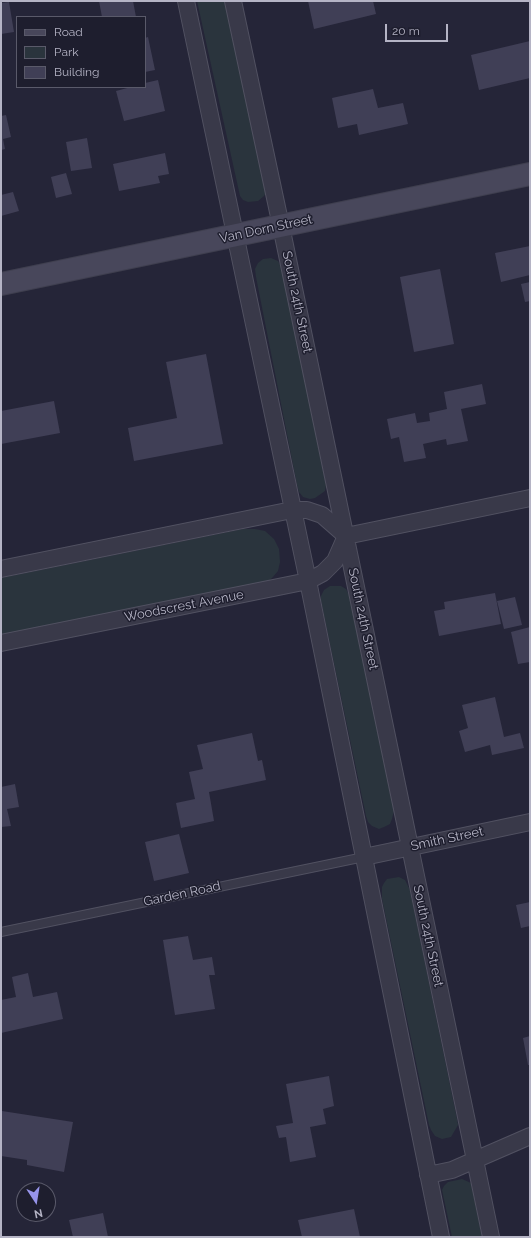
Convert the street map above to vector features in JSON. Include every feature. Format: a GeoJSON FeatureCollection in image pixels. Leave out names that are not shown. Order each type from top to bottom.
{"type":"FeatureCollection","features":[{"type":"Feature","properties":{"kind":"main road","name":"Van Dorn Street"},"geometry":{"type":"LineString","coordinates":[[1,284],[530,174]]}},
{"type":"Feature","properties":{"kind":"street"},"geometry":{"type":"LineString","coordinates":[[186,1],[308,581],[441,1237]]}},
{"type":"Feature","properties":{"kind":"street","name":"South 24th Street"},"geometry":{"type":"LineString","coordinates":[[233,1],[282,226],[409,847],[491,1237]]}},
{"type":"Feature","properties":{"kind":"street"},"geometry":{"type":"LineString","coordinates":[[1,569],[292,510],[307,510],[322,515],[346,536],[530,498]]}},
{"type":"Feature","properties":{"kind":"street","name":"Woodscrest Avenue"},"geometry":{"type":"LineString","coordinates":[[1,643],[308,581],[323,573],[335,561],[346,536]]}},
{"type":"Feature","properties":{"kind":"street","name":"Smith Street"},"geometry":{"type":"LineString","coordinates":[[364,857],[530,822]]}},
{"type":"Feature","properties":{"kind":"street"},"geometry":{"type":"LineString","coordinates":[[428,1175],[452,1170],[530,1136]]}},
{"type":"Feature","properties":{"kind":"lane","name":"Garden Road"},"geometry":{"type":"LineString","coordinates":[[1,932],[364,857]]}},
{"type":"Feature","properties":{"kind":"green space"},"geometry":{"type":"Polygon","coordinates":[[[197,1],[226,1],[266,193],[258,201],[248,202],[243,200],[240,196],[197,1]]]}},
{"type":"Feature","properties":{"kind":"green space"},"geometry":{"type":"Polygon","coordinates":[[[271,258],[278,261],[282,268],[326,485],[325,491],[315,498],[310,499],[303,497],[299,492],[297,485],[256,277],[255,269],[258,263],[263,259],[271,258]]]}},
{"type":"Feature","properties":{"kind":"green space"},"geometry":{"type":"Polygon","coordinates":[[[243,529],[265,531],[274,539],[279,549],[280,562],[278,571],[263,585],[1,636],[1,578],[243,529]]]}},
{"type":"Feature","properties":{"kind":"green space"},"geometry":{"type":"Polygon","coordinates":[[[330,586],[341,586],[346,589],[349,595],[394,811],[390,824],[379,829],[372,826],[368,822],[366,816],[321,601],[321,596],[324,590],[330,586]]]}},
{"type":"Feature","properties":{"kind":"green space"},"geometry":{"type":"Polygon","coordinates":[[[399,877],[405,880],[410,890],[458,1125],[451,1137],[442,1139],[435,1136],[429,1125],[382,899],[382,887],[387,879],[399,877]]]}},
{"type":"Feature","properties":{"kind":"green space"},"geometry":{"type":"Polygon","coordinates":[[[462,1179],[471,1183],[482,1237],[452,1237],[442,1190],[448,1182],[462,1179]]]}},
{"type":"Feature","properties":{"kind":"building"},"geometry":{"type":"Polygon","coordinates":[[[99,1],[133,1],[136,16],[102,16],[99,1]]]}},
{"type":"Feature","properties":{"kind":"building"},"geometry":{"type":"Polygon","coordinates":[[[308,1],[373,1],[376,14],[314,29],[308,1]]]}},
{"type":"Feature","properties":{"kind":"building"},"geometry":{"type":"Polygon","coordinates":[[[9,2],[14,32],[1,34],[1,3],[9,2]]]}},
{"type":"Feature","properties":{"kind":"building"},"geometry":{"type":"Polygon","coordinates":[[[148,37],[155,70],[146,72],[146,38],[148,37]]]}},
{"type":"Feature","properties":{"kind":"building"},"geometry":{"type":"Polygon","coordinates":[[[530,41],[530,78],[479,90],[471,55],[530,41]]]}},
{"type":"Feature","properties":{"kind":"building"},"geometry":{"type":"Polygon","coordinates":[[[158,80],[165,111],[124,121],[116,91],[127,88],[146,88],[146,83],[158,80]]]}},
{"type":"Feature","properties":{"kind":"building"},"geometry":{"type":"Polygon","coordinates":[[[373,89],[378,108],[403,103],[408,124],[359,135],[357,124],[338,128],[332,98],[373,89]]]}},
{"type":"Feature","properties":{"kind":"building"},"geometry":{"type":"Polygon","coordinates":[[[6,115],[11,137],[3,139],[5,149],[1,150],[1,116],[6,115]]]}},
{"type":"Feature","properties":{"kind":"building"},"geometry":{"type":"Polygon","coordinates":[[[87,138],[92,168],[71,171],[66,142],[87,138]]]}},
{"type":"Feature","properties":{"kind":"building"},"geometry":{"type":"Polygon","coordinates":[[[165,153],[169,174],[158,176],[160,183],[119,191],[113,164],[165,153]]]}},
{"type":"Feature","properties":{"kind":"building"},"geometry":{"type":"Polygon","coordinates":[[[66,173],[72,194],[56,198],[51,177],[66,173]]]}},
{"type":"Feature","properties":{"kind":"building"},"geometry":{"type":"Polygon","coordinates":[[[13,192],[19,211],[1,216],[1,195],[13,192]]]}},
{"type":"Feature","properties":{"kind":"building"},"geometry":{"type":"Polygon","coordinates":[[[530,246],[530,275],[501,282],[495,253],[530,246]]]}},
{"type":"Feature","properties":{"kind":"building"},"geometry":{"type":"Polygon","coordinates":[[[440,269],[454,344],[414,352],[400,277],[440,269]]]}},
{"type":"Feature","properties":{"kind":"building"},"geometry":{"type":"Polygon","coordinates":[[[530,282],[530,301],[525,302],[521,284],[530,282]]]}},
{"type":"Feature","properties":{"kind":"building"},"geometry":{"type":"Polygon","coordinates":[[[206,354],[223,444],[134,461],[128,428],[177,418],[166,362],[206,354]]]}},
{"type":"Feature","properties":{"kind":"building"},"geometry":{"type":"Polygon","coordinates":[[[482,384],[486,404],[461,409],[468,441],[447,445],[446,439],[423,444],[426,458],[404,462],[399,437],[391,439],[387,419],[415,413],[417,423],[430,421],[429,413],[447,409],[444,392],[482,384]]]}},
{"type":"Feature","properties":{"kind":"building"},"geometry":{"type":"Polygon","coordinates":[[[54,401],[60,433],[1,444],[1,411],[54,401]]]}},
{"type":"Feature","properties":{"kind":"building"},"geometry":{"type":"Polygon","coordinates":[[[495,593],[501,624],[439,636],[434,611],[445,609],[444,602],[495,593]]]}},
{"type":"Feature","properties":{"kind":"building"},"geometry":{"type":"Polygon","coordinates":[[[515,597],[522,625],[504,629],[497,601],[515,597]]]}},
{"type":"Feature","properties":{"kind":"building"},"geometry":{"type":"Polygon","coordinates":[[[530,627],[530,662],[518,664],[511,632],[530,627]]]}},
{"type":"Feature","properties":{"kind":"building"},"geometry":{"type":"Polygon","coordinates":[[[495,697],[504,737],[520,733],[524,748],[492,755],[490,745],[465,752],[459,731],[468,728],[462,705],[495,697]]]}},
{"type":"Feature","properties":{"kind":"building"},"geometry":{"type":"Polygon","coordinates":[[[252,733],[258,761],[262,760],[266,780],[209,792],[214,821],[181,828],[176,803],[195,799],[189,772],[203,769],[197,745],[252,733]]]}},
{"type":"Feature","properties":{"kind":"building"},"geometry":{"type":"Polygon","coordinates":[[[15,784],[19,807],[7,809],[11,826],[1,827],[1,787],[15,784]]]}},
{"type":"Feature","properties":{"kind":"building"},"geometry":{"type":"Polygon","coordinates":[[[179,834],[189,873],[154,881],[145,842],[179,834]]]}},
{"type":"Feature","properties":{"kind":"building"},"geometry":{"type":"Polygon","coordinates":[[[530,902],[530,926],[521,928],[516,905],[530,902]]]}},
{"type":"Feature","properties":{"kind":"building"},"geometry":{"type":"Polygon","coordinates":[[[188,936],[193,960],[212,957],[215,975],[209,975],[215,1009],[175,1015],[163,940],[188,936]]]}},
{"type":"Feature","properties":{"kind":"building"},"geometry":{"type":"Polygon","coordinates":[[[28,973],[33,997],[57,992],[63,1019],[1,1033],[1,1000],[16,997],[12,977],[28,973]]]}},
{"type":"Feature","properties":{"kind":"building"},"geometry":{"type":"Polygon","coordinates":[[[530,1036],[530,1065],[528,1065],[523,1038],[530,1036]]]}},
{"type":"Feature","properties":{"kind":"building"},"geometry":{"type":"Polygon","coordinates":[[[329,1076],[334,1106],[323,1109],[326,1124],[310,1127],[316,1157],[290,1162],[286,1137],[279,1138],[276,1126],[293,1123],[286,1084],[329,1076]]]}},
{"type":"Feature","properties":{"kind":"building"},"geometry":{"type":"Polygon","coordinates":[[[2,1111],[73,1122],[64,1172],[27,1165],[27,1160],[1,1156],[2,1111]]]}},
{"type":"Feature","properties":{"kind":"building"},"geometry":{"type":"Polygon","coordinates":[[[354,1209],[360,1237],[302,1237],[298,1220],[354,1209]]]}},
{"type":"Feature","properties":{"kind":"building"},"geometry":{"type":"Polygon","coordinates":[[[103,1213],[108,1237],[73,1237],[69,1220],[103,1213]]]}}]}
